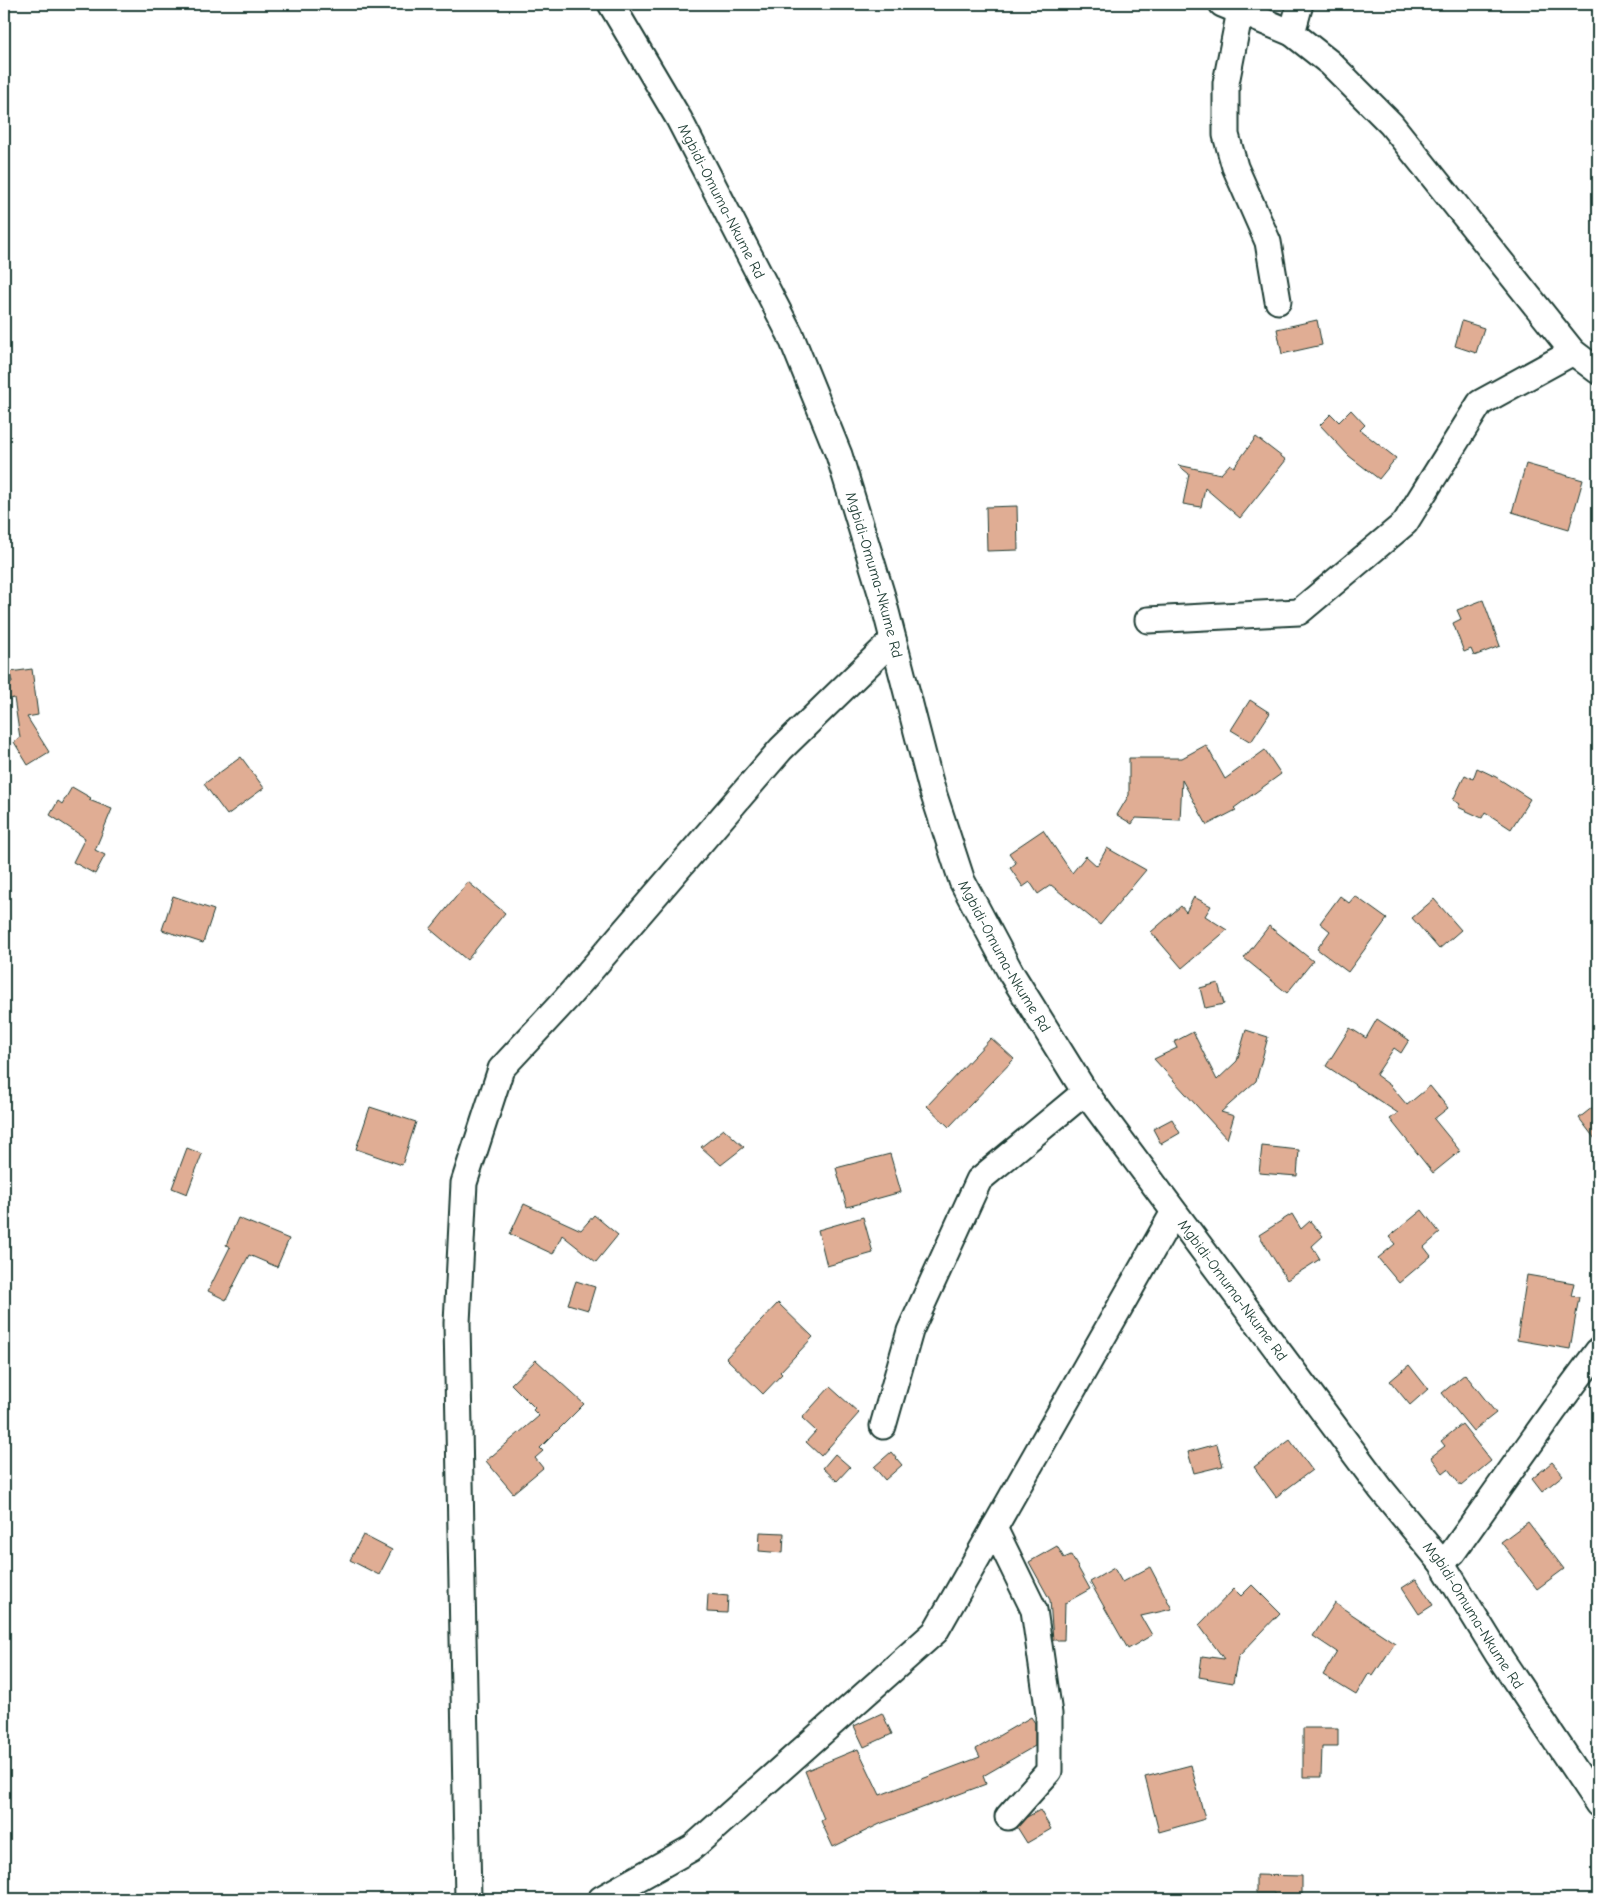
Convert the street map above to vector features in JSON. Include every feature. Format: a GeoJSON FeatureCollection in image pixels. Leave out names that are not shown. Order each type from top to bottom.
{"type":"FeatureCollection","features":[{"type":"Feature","properties":{"kind":"street","name":"Mgbidi-Omuma-Nkume Rd"},"geometry":{"type":"LineString","coordinates":[[610,4],[679,119],[790,334],[839,455],[894,640],[931,786],[962,881],[1011,973],[1085,1092],[1381,1489],[1441,1562],[1497,1653],[1598,1804]]}},
{"type":"Feature","properties":{"kind":"street"},"geometry":{"type":"LineString","coordinates":[[1292,33],[1300,4]]}},
{"type":"Feature","properties":{"kind":"street"},"geometry":{"type":"LineString","coordinates":[[1278,301],[1268,242],[1235,167],[1226,135],[1226,83],[1231,8],[1292,33],[1330,63],[1391,124],[1572,352],[1598,371]]}},
{"type":"Feature","properties":{"kind":"street"},"geometry":{"type":"LineString","coordinates":[[1148,620],[1299,612],[1405,523],[1480,403],[1572,352]]}},
{"type":"Feature","properties":{"kind":"street"},"geometry":{"type":"LineString","coordinates":[[468,1899],[457,1323],[464,1183],[498,1077],[502,1069],[566,999],[781,749],[894,640]]}},
{"type":"Feature","properties":{"kind":"street"},"geometry":{"type":"LineString","coordinates":[[883,1426],[910,1331],[979,1180],[1085,1092]]}},
{"type":"Feature","properties":{"kind":"street"},"geometry":{"type":"LineString","coordinates":[[601,1899],[692,1848],[935,1632],[1174,1212]]}},
{"type":"Feature","properties":{"kind":"street"},"geometry":{"type":"LineString","coordinates":[[1441,1562],[1453,1552],[1554,1410],[1598,1352]]}},
{"type":"Feature","properties":{"kind":"street"},"geometry":{"type":"LineString","coordinates":[[994,1528],[1034,1610],[1049,1714],[1049,1771],[1008,1817]]}},
{"type":"Feature","properties":{"kind":"building"},"geometry":{"type":"Polygon","coordinates":[[[1317,320],[1322,345],[1282,354],[1277,329],[1317,320]]]}},
{"type":"Feature","properties":{"kind":"building"},"geometry":{"type":"Polygon","coordinates":[[[1462,321],[1484,328],[1476,353],[1455,346],[1462,321]]]}},
{"type":"Feature","properties":{"kind":"building"},"geometry":{"type":"Polygon","coordinates":[[[1351,410],[1365,425],[1360,430],[1396,458],[1379,479],[1349,456],[1320,425],[1331,414],[1339,422],[1351,410]]]}},
{"type":"Feature","properties":{"kind":"building"},"geometry":{"type":"Polygon","coordinates":[[[1256,437],[1286,460],[1240,518],[1205,488],[1201,507],[1183,504],[1189,474],[1178,465],[1221,474],[1230,464],[1234,467],[1256,437]]]}},
{"type":"Feature","properties":{"kind":"building"},"geometry":{"type":"Polygon","coordinates":[[[1526,464],[1583,480],[1569,529],[1512,512],[1526,464]]]}},
{"type":"Feature","properties":{"kind":"building"},"geometry":{"type":"Polygon","coordinates":[[[1017,506],[1018,550],[987,551],[986,507],[1017,506]]]}},
{"type":"Feature","properties":{"kind":"building"},"geometry":{"type":"Polygon","coordinates":[[[1483,600],[1500,646],[1474,656],[1471,649],[1464,652],[1453,623],[1461,619],[1457,610],[1483,600]]]}},
{"type":"Feature","properties":{"kind":"building"},"geometry":{"type":"Polygon","coordinates":[[[32,669],[38,715],[27,717],[49,752],[28,765],[14,742],[20,738],[14,698],[4,700],[4,684],[12,683],[10,672],[32,669]]]}},
{"type":"Feature","properties":{"kind":"building"},"geometry":{"type":"Polygon","coordinates":[[[1250,700],[1270,713],[1251,742],[1231,730],[1250,700]]]}},
{"type":"Feature","properties":{"kind":"building"},"geometry":{"type":"Polygon","coordinates":[[[1206,745],[1225,779],[1265,750],[1281,774],[1234,808],[1236,810],[1207,825],[1182,780],[1180,820],[1136,818],[1132,824],[1117,815],[1129,795],[1129,758],[1182,758],[1206,745]]]}},
{"type":"Feature","properties":{"kind":"building"},"geometry":{"type":"Polygon","coordinates":[[[241,757],[264,788],[227,815],[204,784],[241,757]]]}},
{"type":"Feature","properties":{"kind":"building"},"geometry":{"type":"Polygon","coordinates":[[[1477,768],[1496,777],[1530,799],[1511,829],[1485,812],[1482,818],[1458,807],[1460,804],[1453,800],[1465,775],[1473,779],[1477,768]]]}},
{"type":"Feature","properties":{"kind":"building"},"geometry":{"type":"Polygon","coordinates":[[[72,787],[91,798],[89,800],[112,809],[95,850],[105,855],[95,874],[73,862],[85,838],[50,815],[58,801],[62,804],[72,787]]]}},
{"type":"Feature","properties":{"kind":"building"},"geometry":{"type":"Polygon","coordinates":[[[1043,830],[1072,873],[1086,856],[1097,866],[1107,848],[1146,870],[1100,925],[1051,885],[1038,894],[1030,882],[1023,887],[1010,868],[1016,863],[1009,853],[1043,830]]]}},
{"type":"Feature","properties":{"kind":"building"},"geometry":{"type":"Polygon","coordinates":[[[468,882],[505,913],[467,960],[430,929],[468,882]]]}},
{"type":"Feature","properties":{"kind":"building"},"geometry":{"type":"Polygon","coordinates":[[[173,896],[214,910],[203,943],[162,930],[173,896]]]}},
{"type":"Feature","properties":{"kind":"building"},"geometry":{"type":"Polygon","coordinates":[[[1340,896],[1349,903],[1355,896],[1387,919],[1348,972],[1317,949],[1330,931],[1320,923],[1340,896]]]}},
{"type":"Feature","properties":{"kind":"building"},"geometry":{"type":"Polygon","coordinates":[[[1194,897],[1211,906],[1205,916],[1227,930],[1182,968],[1151,932],[1181,906],[1186,912],[1194,897]]]}},
{"type":"Feature","properties":{"kind":"building"},"geometry":{"type":"Polygon","coordinates":[[[1434,899],[1461,930],[1439,949],[1412,918],[1434,899]]]}},
{"type":"Feature","properties":{"kind":"building"},"geometry":{"type":"Polygon","coordinates":[[[1269,926],[1313,961],[1287,993],[1244,958],[1269,926]]]}},
{"type":"Feature","properties":{"kind":"building"},"geometry":{"type":"Polygon","coordinates":[[[1218,983],[1224,1004],[1205,1008],[1200,988],[1218,983]]]}},
{"type":"Feature","properties":{"kind":"building"},"geometry":{"type":"Polygon","coordinates":[[[1377,1019],[1409,1040],[1401,1053],[1394,1048],[1376,1075],[1391,1086],[1407,1105],[1430,1086],[1448,1108],[1434,1119],[1460,1151],[1433,1173],[1390,1119],[1398,1113],[1326,1066],[1350,1028],[1366,1038],[1377,1019]]]}},
{"type":"Feature","properties":{"kind":"building"},"geometry":{"type":"Polygon","coordinates":[[[1246,1030],[1268,1037],[1256,1081],[1221,1112],[1234,1116],[1227,1139],[1154,1059],[1177,1048],[1174,1042],[1193,1032],[1217,1080],[1237,1061],[1246,1030]]]}},
{"type":"Feature","properties":{"kind":"building"},"geometry":{"type":"Polygon","coordinates":[[[991,1038],[1014,1059],[949,1127],[927,1106],[991,1038]]]}},
{"type":"Feature","properties":{"kind":"building"},"geometry":{"type":"Polygon","coordinates":[[[1598,1103],[1598,1143],[1579,1118],[1598,1103]]]}},
{"type":"Feature","properties":{"kind":"building"},"geometry":{"type":"Polygon","coordinates":[[[370,1107],[416,1122],[402,1165],[356,1149],[370,1107]]]}},
{"type":"Feature","properties":{"kind":"building"},"geometry":{"type":"Polygon","coordinates":[[[1172,1119],[1180,1133],[1161,1144],[1153,1129],[1172,1119]]]}},
{"type":"Feature","properties":{"kind":"building"},"geometry":{"type":"Polygon","coordinates":[[[724,1129],[744,1147],[721,1165],[701,1147],[724,1129]]]}},
{"type":"Feature","properties":{"kind":"building"},"geometry":{"type":"Polygon","coordinates":[[[1262,1146],[1299,1150],[1297,1176],[1259,1173],[1262,1146]]]}},
{"type":"Feature","properties":{"kind":"building"},"geometry":{"type":"Polygon","coordinates":[[[187,1148],[202,1154],[187,1194],[172,1188],[187,1148]]]}},
{"type":"Feature","properties":{"kind":"building"},"geometry":{"type":"Polygon","coordinates":[[[890,1154],[901,1192],[847,1207],[836,1168],[890,1154]]]}},
{"type":"Feature","properties":{"kind":"building"},"geometry":{"type":"Polygon","coordinates":[[[524,1204],[581,1230],[594,1215],[618,1235],[596,1262],[562,1235],[553,1254],[510,1234],[524,1204]]]}},
{"type":"Feature","properties":{"kind":"building"},"geometry":{"type":"Polygon","coordinates":[[[1422,1210],[1440,1233],[1424,1247],[1431,1256],[1399,1283],[1378,1258],[1395,1244],[1389,1237],[1422,1210]]]}},
{"type":"Feature","properties":{"kind":"building"},"geometry":{"type":"Polygon","coordinates":[[[1292,1214],[1301,1229],[1310,1221],[1323,1236],[1312,1246],[1320,1259],[1287,1280],[1259,1235],[1292,1214]]]}},
{"type":"Feature","properties":{"kind":"building"},"geometry":{"type":"Polygon","coordinates":[[[863,1217],[873,1253],[827,1266],[818,1230],[863,1217]]]}},
{"type":"Feature","properties":{"kind":"building"},"geometry":{"type":"Polygon","coordinates":[[[238,1218],[289,1239],[277,1267],[249,1255],[226,1300],[208,1291],[230,1247],[226,1245],[238,1218]]]}},
{"type":"Feature","properties":{"kind":"building"},"geometry":{"type":"Polygon","coordinates":[[[1527,1275],[1574,1283],[1571,1296],[1579,1297],[1570,1349],[1517,1340],[1527,1275]]]}},
{"type":"Feature","properties":{"kind":"building"},"geometry":{"type":"Polygon","coordinates":[[[576,1281],[595,1287],[588,1310],[568,1304],[576,1281]]]}},
{"type":"Feature","properties":{"kind":"building"},"geometry":{"type":"Polygon","coordinates":[[[778,1303],[813,1337],[780,1372],[782,1374],[763,1394],[726,1358],[778,1303]]]}},
{"type":"Feature","properties":{"kind":"building"},"geometry":{"type":"Polygon","coordinates":[[[536,1360],[584,1404],[540,1448],[543,1451],[535,1458],[543,1468],[513,1493],[486,1461],[539,1416],[533,1410],[535,1408],[511,1384],[536,1360]]]}},
{"type":"Feature","properties":{"kind":"building"},"geometry":{"type":"Polygon","coordinates":[[[1409,1365],[1428,1389],[1410,1405],[1390,1381],[1409,1365]]]}},
{"type":"Feature","properties":{"kind":"building"},"geometry":{"type":"Polygon","coordinates":[[[1465,1374],[1496,1413],[1473,1431],[1442,1393],[1465,1374]]]}},
{"type":"Feature","properties":{"kind":"building"},"geometry":{"type":"Polygon","coordinates":[[[830,1387],[859,1413],[821,1456],[806,1442],[816,1431],[802,1418],[830,1387]]]}},
{"type":"Feature","properties":{"kind":"building"},"geometry":{"type":"Polygon","coordinates":[[[1462,1424],[1491,1461],[1461,1486],[1448,1469],[1443,1473],[1431,1457],[1445,1446],[1441,1441],[1462,1424]]]}},
{"type":"Feature","properties":{"kind":"building"},"geometry":{"type":"Polygon","coordinates":[[[1290,1440],[1312,1470],[1276,1497],[1254,1467],[1290,1440]]]}},
{"type":"Feature","properties":{"kind":"building"},"geometry":{"type":"Polygon","coordinates":[[[1217,1444],[1223,1466],[1194,1473],[1188,1452],[1217,1444]]]}},
{"type":"Feature","properties":{"kind":"building"},"geometry":{"type":"Polygon","coordinates":[[[891,1452],[902,1465],[885,1480],[874,1467],[891,1452]]]}},
{"type":"Feature","properties":{"kind":"building"},"geometry":{"type":"Polygon","coordinates":[[[835,1454],[850,1467],[837,1481],[823,1468],[835,1454]]]}},
{"type":"Feature","properties":{"kind":"building"},"geometry":{"type":"Polygon","coordinates":[[[1552,1462],[1563,1475],[1542,1492],[1532,1479],[1552,1462]]]}},
{"type":"Feature","properties":{"kind":"building"},"geometry":{"type":"Polygon","coordinates":[[[1528,1522],[1564,1569],[1537,1589],[1501,1542],[1528,1522]]]}},
{"type":"Feature","properties":{"kind":"building"},"geometry":{"type":"Polygon","coordinates":[[[760,1532],[784,1533],[783,1553],[759,1551],[760,1532]]]}},
{"type":"Feature","properties":{"kind":"building"},"geometry":{"type":"Polygon","coordinates":[[[363,1535],[392,1550],[379,1575],[350,1560],[363,1535]]]}},
{"type":"Feature","properties":{"kind":"building"},"geometry":{"type":"Polygon","coordinates":[[[1057,1546],[1064,1558],[1071,1555],[1090,1589],[1065,1603],[1064,1640],[1053,1640],[1050,1600],[1029,1562],[1057,1546]]]}},
{"type":"Feature","properties":{"kind":"building"},"geometry":{"type":"Polygon","coordinates":[[[1150,1567],[1172,1609],[1141,1616],[1152,1635],[1128,1649],[1090,1582],[1114,1568],[1122,1582],[1150,1567]]]}},
{"type":"Feature","properties":{"kind":"building"},"geometry":{"type":"Polygon","coordinates":[[[1416,1579],[1433,1605],[1419,1614],[1402,1588],[1416,1579]]]}},
{"type":"Feature","properties":{"kind":"building"},"geometry":{"type":"Polygon","coordinates":[[[1252,1585],[1280,1613],[1238,1657],[1233,1683],[1199,1677],[1202,1656],[1224,1659],[1199,1625],[1234,1589],[1241,1596],[1252,1585]]]}},
{"type":"Feature","properties":{"kind":"building"},"geometry":{"type":"Polygon","coordinates":[[[708,1594],[728,1596],[727,1613],[707,1612],[708,1594]]]}},
{"type":"Feature","properties":{"kind":"building"},"geometry":{"type":"Polygon","coordinates":[[[1335,1603],[1395,1643],[1373,1676],[1369,1673],[1356,1695],[1323,1675],[1337,1652],[1313,1636],[1335,1603]]]}},
{"type":"Feature","properties":{"kind":"building"},"geometry":{"type":"Polygon","coordinates":[[[882,1713],[892,1734],[864,1747],[854,1726],[882,1713]]]}},
{"type":"Feature","properties":{"kind":"building"},"geometry":{"type":"Polygon","coordinates":[[[1031,1717],[1035,1723],[1035,1746],[983,1776],[986,1784],[882,1823],[833,1847],[821,1821],[824,1819],[805,1771],[858,1749],[880,1795],[980,1757],[976,1749],[1031,1717]]]}},
{"type":"Feature","properties":{"kind":"building"},"geometry":{"type":"Polygon","coordinates":[[[1303,1728],[1338,1728],[1338,1747],[1322,1747],[1321,1777],[1303,1777],[1303,1728]]]}},
{"type":"Feature","properties":{"kind":"building"},"geometry":{"type":"Polygon","coordinates":[[[1191,1765],[1205,1819],[1159,1832],[1145,1777],[1191,1765]]]}},
{"type":"Feature","properties":{"kind":"building"},"geometry":{"type":"Polygon","coordinates":[[[1040,1810],[1051,1829],[1027,1843],[1017,1827],[1027,1817],[1040,1810]]]}},
{"type":"Feature","properties":{"kind":"building"},"geometry":{"type":"Polygon","coordinates":[[[1256,1875],[1302,1876],[1302,1899],[1274,1899],[1274,1893],[1256,1893],[1256,1875]]]}}]}
